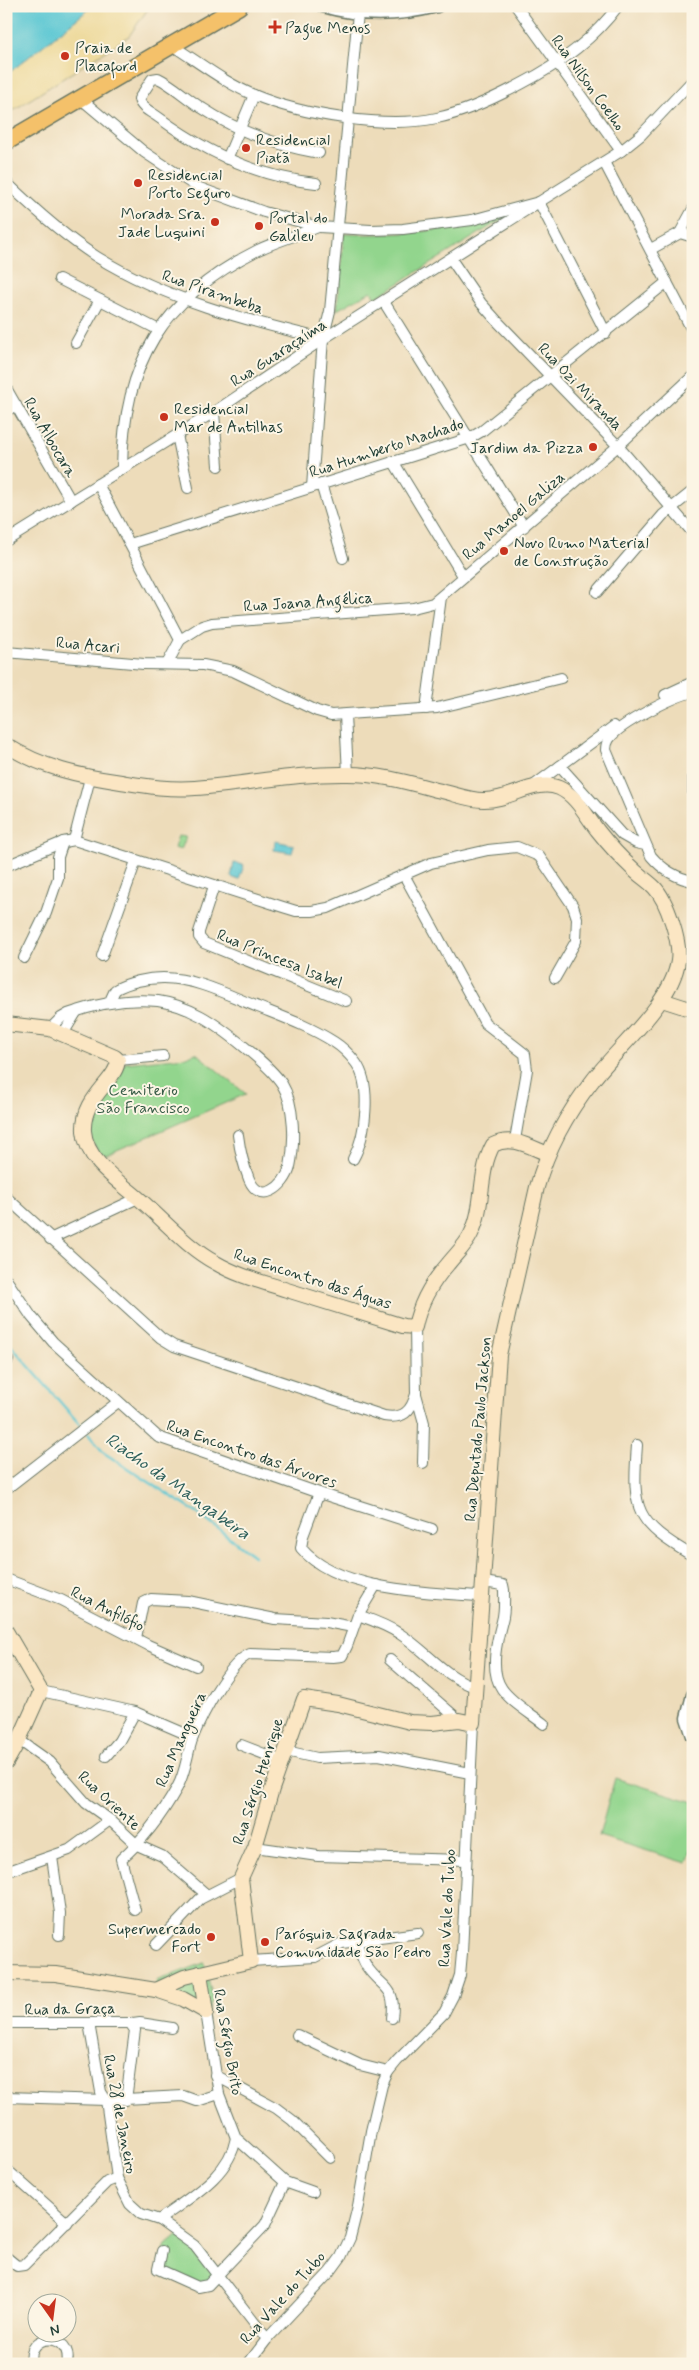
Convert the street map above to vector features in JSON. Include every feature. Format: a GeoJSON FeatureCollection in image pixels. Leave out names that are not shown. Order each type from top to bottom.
{"type":"FeatureCollection","features":[{"type":"Feature","properties":{"kind":"main road"},"geometry":{"type":"LineString","coordinates":[[6,142],[239,6]]}},
{"type":"Feature","properties":{"kind":"main road"},"geometry":{"type":"LineString","coordinates":[[6,745],[22,755],[44,764],[90,778],[167,789],[300,776],[348,774],[389,778],[481,800],[509,797],[533,787]]}},
{"type":"Feature","properties":{"kind":"main road","name":"Rua Deputado Paulo Jackson"},"geometry":{"type":"LineString","coordinates":[[482,1596],[499,1354],[537,1187],[542,1151],[593,1080],[662,1000],[678,964],[679,953],[677,941],[662,896],[654,886],[620,856],[569,794],[553,786],[533,787]]}},
{"type":"Feature","properties":{"kind":"main road"},"geometry":{"type":"LineString","coordinates":[[662,1000],[693,1010]]}},
{"type":"Feature","properties":{"kind":"main road"},"geometry":{"type":"LineString","coordinates":[[6,1024],[57,1032],[110,1054],[118,1060]]}},
{"type":"Feature","properties":{"kind":"main road","name":"Rua Encontro das Águas"},"geometry":{"type":"LineString","coordinates":[[118,1060],[116,1069],[89,1106],[84,1129],[90,1151],[107,1171],[200,1253],[230,1271],[403,1326],[415,1327]]}},
{"type":"Feature","properties":{"kind":"main road"},"geometry":{"type":"LineString","coordinates":[[415,1327],[421,1304],[427,1292],[471,1234],[479,1212],[485,1168],[493,1145],[515,1140],[542,1151]]}},
{"type":"Feature","properties":{"kind":"main road","name":"Rua Vale do Tubo"},"geometry":{"type":"LineString","coordinates":[[466,1722],[475,1687],[482,1596]]}},
{"type":"Feature","properties":{"kind":"main road"},"geometry":{"type":"LineString","coordinates":[[6,1631],[41,1691],[20,1740],[6,1763]]}},
{"type":"Feature","properties":{"kind":"main road","name":"Rua Sérgio Henrique"},"geometry":{"type":"LineString","coordinates":[[241,1878],[256,1847],[301,1703],[304,1699],[410,1722],[466,1722]]}},
{"type":"Feature","properties":{"kind":"main road"},"geometry":{"type":"LineString","coordinates":[[156,1990],[171,1982],[200,1973],[251,1961],[241,1878]]}},
{"type":"Feature","properties":{"kind":"main road"},"geometry":{"type":"LineString","coordinates":[[6,1972],[56,1974],[156,1990],[183,1999],[206,2012]]}},
{"type":"Feature","properties":{"kind":"main road","name":"Rua Sérgio Brito"},"geometry":{"type":"LineString","coordinates":[[200,1973],[206,2012]]}},
{"type":"Feature","properties":{"kind":"street"},"geometry":{"type":"LineString","coordinates":[[323,6],[358,13],[404,13],[437,6]]}},
{"type":"Feature","properties":{"kind":"street","name":"Rua Nilson Coelho"},"geometry":{"type":"LineString","coordinates":[[516,6],[556,64],[621,151]]}},
{"type":"Feature","properties":{"kind":"street"},"geometry":{"type":"LineString","coordinates":[[173,46],[212,72],[254,95],[298,110],[349,119],[415,121],[443,117],[505,92],[556,64],[594,33],[618,6]]}},
{"type":"Feature","properties":{"kind":"street"},"geometry":{"type":"LineString","coordinates":[[343,558],[317,486],[323,340],[330,311],[358,13]]}},
{"type":"Feature","properties":{"kind":"street"},"geometry":{"type":"LineString","coordinates":[[316,183],[275,176],[227,158],[164,121],[140,103],[140,96],[152,79],[158,78],[217,118],[240,129],[283,145],[319,153]]}},
{"type":"Feature","properties":{"kind":"street","name":"Rua Guaraçaíma"},"geometry":{"type":"LineString","coordinates":[[6,541],[214,412],[323,340],[621,151],[641,135],[693,80]]}},
{"type":"Feature","properties":{"kind":"street"},"geometry":{"type":"LineString","coordinates":[[227,158],[254,95]]}},
{"type":"Feature","properties":{"kind":"street"},"geometry":{"type":"LineString","coordinates":[[80,99],[144,152],[197,187],[264,212],[319,227],[338,229],[403,229],[439,225],[472,220],[539,202],[606,333]]}},
{"type":"Feature","properties":{"kind":"street"},"geometry":{"type":"LineString","coordinates":[[604,162],[693,332]]}},
{"type":"Feature","properties":{"kind":"street","name":"Rua Pirambeba"},"geometry":{"type":"LineString","coordinates":[[6,182],[38,213],[98,257],[185,300],[251,322],[323,340]]}},
{"type":"Feature","properties":{"kind":"street"},"geometry":{"type":"LineString","coordinates":[[651,249],[680,233],[693,209]]}},
{"type":"Feature","properties":{"kind":"street"},"geometry":{"type":"LineString","coordinates":[[122,469],[123,431],[134,384],[143,355],[159,330],[185,300],[209,279],[233,263],[260,249],[319,227]]}},
{"type":"Feature","properties":{"kind":"street"},"geometry":{"type":"LineString","coordinates":[[680,233],[693,237]]}},
{"type":"Feature","properties":{"kind":"street","name":"Rua Ozi Miranda"},"geometry":{"type":"LineString","coordinates":[[451,259],[481,303],[618,446],[693,533]]}},
{"type":"Feature","properties":{"kind":"street"},"geometry":{"type":"LineString","coordinates":[[59,279],[159,330]]}},
{"type":"Feature","properties":{"kind":"street","name":"Rua Humberto Machado"},"geometry":{"type":"LineString","coordinates":[[130,544],[470,438],[482,431],[550,375],[606,333],[667,282]]}},
{"type":"Feature","properties":{"kind":"street"},"geometry":{"type":"LineString","coordinates":[[76,343],[100,300]]}},
{"type":"Feature","properties":{"kind":"street"},"geometry":{"type":"LineString","coordinates":[[384,302],[524,527]]}},
{"type":"Feature","properties":{"kind":"street","name":"Rua Manoel Galiza"},"geometry":{"type":"LineString","coordinates":[[441,597],[463,576],[524,527],[618,446],[693,376]]}},
{"type":"Feature","properties":{"kind":"street","name":"Rua Albocara"},"geometry":{"type":"LineString","coordinates":[[6,388],[71,500]]}},
{"type":"Feature","properties":{"kind":"street"},"geometry":{"type":"LineString","coordinates":[[6,411],[16,405]]}},
{"type":"Feature","properties":{"kind":"street"},"geometry":{"type":"LineString","coordinates":[[214,412],[218,466]]}},
{"type":"Feature","properties":{"kind":"street"},"geometry":{"type":"LineString","coordinates":[[177,435],[188,488]]}},
{"type":"Feature","properties":{"kind":"street"},"geometry":{"type":"LineString","coordinates":[[393,462],[463,576]]}},
{"type":"Feature","properties":{"kind":"street"},"geometry":{"type":"LineString","coordinates":[[98,484],[180,640],[167,664]]}},
{"type":"Feature","properties":{"kind":"street"},"geometry":{"type":"LineString","coordinates":[[597,592],[656,522],[693,491]]}},
{"type":"Feature","properties":{"kind":"street"},"geometry":{"type":"LineString","coordinates":[[426,709],[441,597]]}},
{"type":"Feature","properties":{"kind":"street","name":"Rua Joana Angélica"},"geometry":{"type":"LineString","coordinates":[[180,640],[202,626],[212,623],[413,608],[433,603],[441,597]]}},
{"type":"Feature","properties":{"kind":"street","name":"Rua Acari"},"geometry":{"type":"LineString","coordinates":[[6,652],[202,665],[233,671],[317,711],[345,715],[443,707],[561,678]]}},
{"type":"Feature","properties":{"kind":"street"},"geometry":{"type":"LineString","coordinates":[[533,787],[630,715],[671,691],[693,682]]}},
{"type":"Feature","properties":{"kind":"street"},"geometry":{"type":"LineString","coordinates":[[693,692],[671,699],[622,728],[612,735],[606,745],[607,756],[645,844],[660,866],[675,876],[693,881]]}},
{"type":"Feature","properties":{"kind":"street"},"geometry":{"type":"LineString","coordinates":[[345,715],[348,774]]}},
{"type":"Feature","properties":{"kind":"street"},"geometry":{"type":"LineString","coordinates":[[560,766],[622,835],[636,844],[645,844]]}},
{"type":"Feature","properties":{"kind":"street"},"geometry":{"type":"LineString","coordinates":[[693,777],[693,797]]}},
{"type":"Feature","properties":{"kind":"street"},"geometry":{"type":"LineString","coordinates":[[74,840],[90,778]]}},
{"type":"Feature","properties":{"kind":"street"},"geometry":{"type":"LineString","coordinates":[[6,866],[63,842],[74,840],[290,909],[312,911],[341,904],[431,863],[502,847],[517,846],[539,856],[573,906],[577,918],[576,941],[555,978]]}},
{"type":"Feature","properties":{"kind":"street"},"geometry":{"type":"LineString","coordinates":[[24,958],[46,913],[58,878],[58,857],[63,842]]}},
{"type":"Feature","properties":{"kind":"street"},"geometry":{"type":"LineString","coordinates":[[102,956],[136,860]]}},
{"type":"Feature","properties":{"kind":"street"},"geometry":{"type":"LineString","coordinates":[[404,875],[485,1023],[525,1054],[527,1070],[515,1140]]}},
{"type":"Feature","properties":{"kind":"street","name":"Rua Princesa Isabel"},"geometry":{"type":"LineString","coordinates":[[214,886],[199,932],[199,937],[204,943],[346,1001]]}},
{"type":"Feature","properties":{"kind":"street"},"geometry":{"type":"LineString","coordinates":[[108,1003],[115,990],[132,983],[163,978],[180,980],[211,988],[299,1024],[335,1042],[357,1064],[364,1082],[362,1140],[353,1159]]}},
{"type":"Feature","properties":{"kind":"street"},"geometry":{"type":"LineString","coordinates":[[57,1032],[78,1011],[108,1003],[135,1000],[157,1001],[186,1009],[216,1026],[277,1078],[287,1096],[292,1143],[289,1169],[285,1178],[273,1190],[261,1192],[254,1189],[250,1183],[240,1154],[238,1135]]}},
{"type":"Feature","properties":{"kind":"street"},"geometry":{"type":"LineString","coordinates":[[118,1060],[163,1056]]}},
{"type":"Feature","properties":{"kind":"street"},"geometry":{"type":"LineString","coordinates":[[6,1197],[160,1338],[174,1346],[384,1416],[400,1416],[406,1413],[411,1409],[416,1394]]}},
{"type":"Feature","properties":{"kind":"street"},"geometry":{"type":"LineString","coordinates":[[50,1239],[138,1198]]}},
{"type":"Feature","properties":{"kind":"street","name":"Rua Encontro das Árvores"},"geometry":{"type":"LineString","coordinates":[[6,1278],[31,1316],[53,1342],[158,1438],[319,1494],[432,1529]]}},
{"type":"Feature","properties":{"kind":"street"},"geometry":{"type":"LineString","coordinates":[[415,1327],[416,1394],[424,1423],[423,1463]]}},
{"type":"Feature","properties":{"kind":"street"},"geometry":{"type":"LineString","coordinates":[[6,1489],[72,1440],[118,1402]]}},
{"type":"Feature","properties":{"kind":"street"},"geometry":{"type":"LineString","coordinates":[[637,1445],[634,1486],[637,1506],[641,1516],[655,1532],[693,1556]]}},
{"type":"Feature","properties":{"kind":"street"},"geometry":{"type":"LineString","coordinates":[[319,1494],[303,1536],[301,1548],[324,1566],[344,1576],[376,1585],[404,1590],[482,1596]]}},
{"type":"Feature","properties":{"kind":"street","name":"Rua Anfilófio"},"geometry":{"type":"LineString","coordinates":[[10,1577],[61,1600],[148,1646],[196,1666]]}},
{"type":"Feature","properties":{"kind":"street"},"geometry":{"type":"LineString","coordinates":[[483,1582],[503,1585],[504,1590],[502,1621],[498,1633],[496,1676],[501,1688],[511,1699],[544,1724]]}},
{"type":"Feature","properties":{"kind":"street","name":"Rua Mangueira"},"geometry":{"type":"LineString","coordinates":[[135,1910],[121,1859],[137,1845],[178,1787],[194,1737],[228,1672],[240,1659],[250,1654],[339,1657],[347,1646],[358,1616],[376,1585]]}},
{"type":"Feature","properties":{"kind":"street"},"geometry":{"type":"LineString","coordinates":[[136,1638],[143,1603],[151,1599],[195,1602],[275,1619],[326,1622],[353,1627]]}},
{"type":"Feature","properties":{"kind":"street"},"geometry":{"type":"LineString","coordinates":[[358,1616],[381,1623],[400,1633],[443,1671],[475,1687]]}},
{"type":"Feature","properties":{"kind":"street"},"geometry":{"type":"LineString","coordinates":[[390,1660],[466,1722]]}},
{"type":"Feature","properties":{"kind":"street"},"geometry":{"type":"LineString","coordinates":[[41,1691],[136,1712],[194,1737]]}},
{"type":"Feature","properties":{"kind":"street"},"geometry":{"type":"LineString","coordinates":[[693,1695],[686,1718],[693,1736]]}},
{"type":"Feature","properties":{"kind":"street"},"geometry":{"type":"LineString","coordinates":[[106,1756],[119,1741],[136,1712]]}},
{"type":"Feature","properties":{"kind":"street","name":"Rua Vale do Tubo"},"geometry":{"type":"LineString","coordinates":[[248,2364],[268,2339],[330,2272],[350,2238],[358,2206],[377,2104],[388,2072],[444,2013],[453,1996],[460,1975],[462,1953],[470,1773],[466,1722]]}},
{"type":"Feature","properties":{"kind":"street","name":"Rua Oriente"},"geometry":{"type":"LineString","coordinates":[[20,1740],[50,1762],[86,1803],[110,1820],[137,1845],[162,1856],[207,1895]]}},
{"type":"Feature","properties":{"kind":"street"},"geometry":{"type":"LineString","coordinates":[[240,1745],[284,1756],[316,1758],[379,1755],[470,1773]]}},
{"type":"Feature","properties":{"kind":"street"},"geometry":{"type":"LineString","coordinates":[[6,1872],[32,1861],[52,1857],[83,1841],[110,1820]]}},
{"type":"Feature","properties":{"kind":"street"},"geometry":{"type":"LineString","coordinates":[[256,1847],[318,1856],[466,1860]]}},
{"type":"Feature","properties":{"kind":"street"},"geometry":{"type":"LineString","coordinates":[[52,1857],[60,1913],[59,1935]]}},
{"type":"Feature","properties":{"kind":"street"},"geometry":{"type":"LineString","coordinates":[[156,1945],[194,1904],[207,1895],[241,1878]]}},
{"type":"Feature","properties":{"kind":"street"},"geometry":{"type":"LineString","coordinates":[[251,1961],[316,1957],[335,1945],[418,1933]]}},
{"type":"Feature","properties":{"kind":"street"},"geometry":{"type":"LineString","coordinates":[[356,1941],[366,1966],[385,1984],[390,1992],[394,2010],[392,2018]]}},
{"type":"Feature","properties":{"kind":"street","name":"Rua Sérgio Brito"},"geometry":{"type":"LineString","coordinates":[[206,2012],[219,2094],[236,2138],[285,2182],[313,2192]]}},
{"type":"Feature","properties":{"kind":"street","name":"Rua da Graça"},"geometry":{"type":"LineString","coordinates":[[6,2023],[130,2022],[134,2027],[140,2022],[172,2028]]}},
{"type":"Feature","properties":{"kind":"street","name":"Rua 28 de Janeiro"},"geometry":{"type":"LineString","coordinates":[[90,2023],[100,2092],[106,2100],[117,2178],[133,2208],[146,2216],[159,2220],[195,2246],[268,2339]]}},
{"type":"Feature","properties":{"kind":"street"},"geometry":{"type":"LineString","coordinates":[[126,2100],[134,2027]]}},
{"type":"Feature","properties":{"kind":"street"},"geometry":{"type":"LineString","coordinates":[[297,2035],[360,2064],[388,2072]]}},
{"type":"Feature","properties":{"kind":"street"},"geometry":{"type":"LineString","coordinates":[[215,2075],[276,2108],[292,2120],[330,2158]]}},
{"type":"Feature","properties":{"kind":"street"},"geometry":{"type":"LineString","coordinates":[[6,2098],[126,2100],[183,2096],[197,2101],[219,2094]]}},
{"type":"Feature","properties":{"kind":"street"},"geometry":{"type":"LineString","coordinates":[[159,2220],[216,2176],[234,2152],[236,2138]]}},
{"type":"Feature","properties":{"kind":"street"},"geometry":{"type":"LineString","coordinates":[[6,2169],[67,2223]]}},
{"type":"Feature","properties":{"kind":"street"},"geometry":{"type":"LineString","coordinates":[[6,2257],[14,2265],[24,2265],[107,2182],[117,2178]]}},
{"type":"Feature","properties":{"kind":"street"},"geometry":{"type":"LineString","coordinates":[[162,2251],[157,2265],[158,2269],[198,2287],[208,2285],[265,2225],[285,2182]]}},
{"type":"Feature","properties":{"kind":"street"},"geometry":{"type":"LineString","coordinates":[[32,2364],[33,2350],[36,2345],[46,2339],[58,2341],[63,2345],[68,2356],[67,2364]]}},
{"type":"Feature","properties":{"kind":"green space"},"geometry":{"type":"Polygon","coordinates":[[[509,215],[375,298],[371,291],[337,310],[344,234],[386,234],[427,231],[468,225],[509,215]]]}},
{"type":"Feature","properties":{"kind":"green space"},"geometry":{"type":"Polygon","coordinates":[[[178,836],[186,837],[181,850],[174,848],[178,836]]]}},
{"type":"Feature","properties":{"kind":"green space","name":"Cemiterio São Francisco"},"geometry":{"type":"Polygon","coordinates":[[[196,1053],[246,1094],[101,1157],[88,1134],[88,1117],[125,1063],[186,1057],[196,1053]]]}},
{"type":"Feature","properties":{"kind":"green space"},"geometry":{"type":"Polygon","coordinates":[[[615,1778],[693,1802],[693,1844],[687,1863],[599,1836],[615,1778]]]}},
{"type":"Feature","properties":{"kind":"green space"},"geometry":{"type":"Polygon","coordinates":[[[204,1963],[213,1998],[209,2009],[160,1991],[156,1981],[204,1963]]]}},
{"type":"Feature","properties":{"kind":"green space"},"geometry":{"type":"Polygon","coordinates":[[[178,2235],[218,2274],[206,2286],[160,2267],[166,2245],[178,2235]]]}},
{"type":"Feature","properties":{"kind":"sand","name":"Praia de Placaford"},"geometry":{"type":"Polygon","coordinates":[[[93,6],[150,6],[129,36],[6,115],[6,75],[93,6]]]}},
{"type":"Feature","properties":{"kind":"water"},"geometry":{"type":"Polygon","coordinates":[[[6,6],[93,6],[6,75],[6,6]]]}},
{"type":"Feature","properties":{"kind":"water"},"geometry":{"type":"Polygon","coordinates":[[[275,841],[294,845],[292,853],[274,850],[275,841]]]}},
{"type":"Feature","properties":{"kind":"water"},"geometry":{"type":"Polygon","coordinates":[[[234,863],[244,865],[239,880],[231,877],[234,863]]]}},
{"type":"Feature","properties":{"kind":"waterway","name":"Riacho da Mangabeira"},"geometry":{"type":"LineString","coordinates":[[6,1340],[82,1427]]}},
{"type":"Feature","properties":{"kind":"waterway","name":"Riacho da Mangabeira"},"geometry":{"type":"LineString","coordinates":[[88,1434],[104,1453],[197,1513],[254,1556]]}},
{"type":"Feature","properties":{"kind":"place","name":"Pague Menos"},"geometry":{"type":"Point","coordinates":[275,27]}},
{"type":"Feature","properties":{"kind":"place","name":"Praia de Placaford"},"geometry":{"type":"Point","coordinates":[65,56]}},
{"type":"Feature","properties":{"kind":"place","name":"Residencial Piatã"},"geometry":{"type":"Point","coordinates":[246,148]}},
{"type":"Feature","properties":{"kind":"place","name":"Residencial Porto Seguro"},"geometry":{"type":"Point","coordinates":[138,183]}},
{"type":"Feature","properties":{"kind":"place","name":"Morada Sra. Jade Luquini"},"geometry":{"type":"Point","coordinates":[215,222]}},
{"type":"Feature","properties":{"kind":"place","name":"Portal do Galileu"},"geometry":{"type":"Point","coordinates":[259,226]}},
{"type":"Feature","properties":{"kind":"place","name":"Residencial Mar de Antilhas"},"geometry":{"type":"Point","coordinates":[164,417]}},
{"type":"Feature","properties":{"kind":"place","name":"Jardim da Pizza"},"geometry":{"type":"Point","coordinates":[593,447]}},
{"type":"Feature","properties":{"kind":"place","name":"Novo Rumo Material de Construção"},"geometry":{"type":"Point","coordinates":[504,551]}},
{"type":"Feature","properties":{"kind":"place","name":"Supermercado Fort"},"geometry":{"type":"Point","coordinates":[211,1937]}},
{"type":"Feature","properties":{"kind":"place","name":"Paróquia Sagrada Comunidade São Pedro"},"geometry":{"type":"Point","coordinates":[265,1942]}}]}
